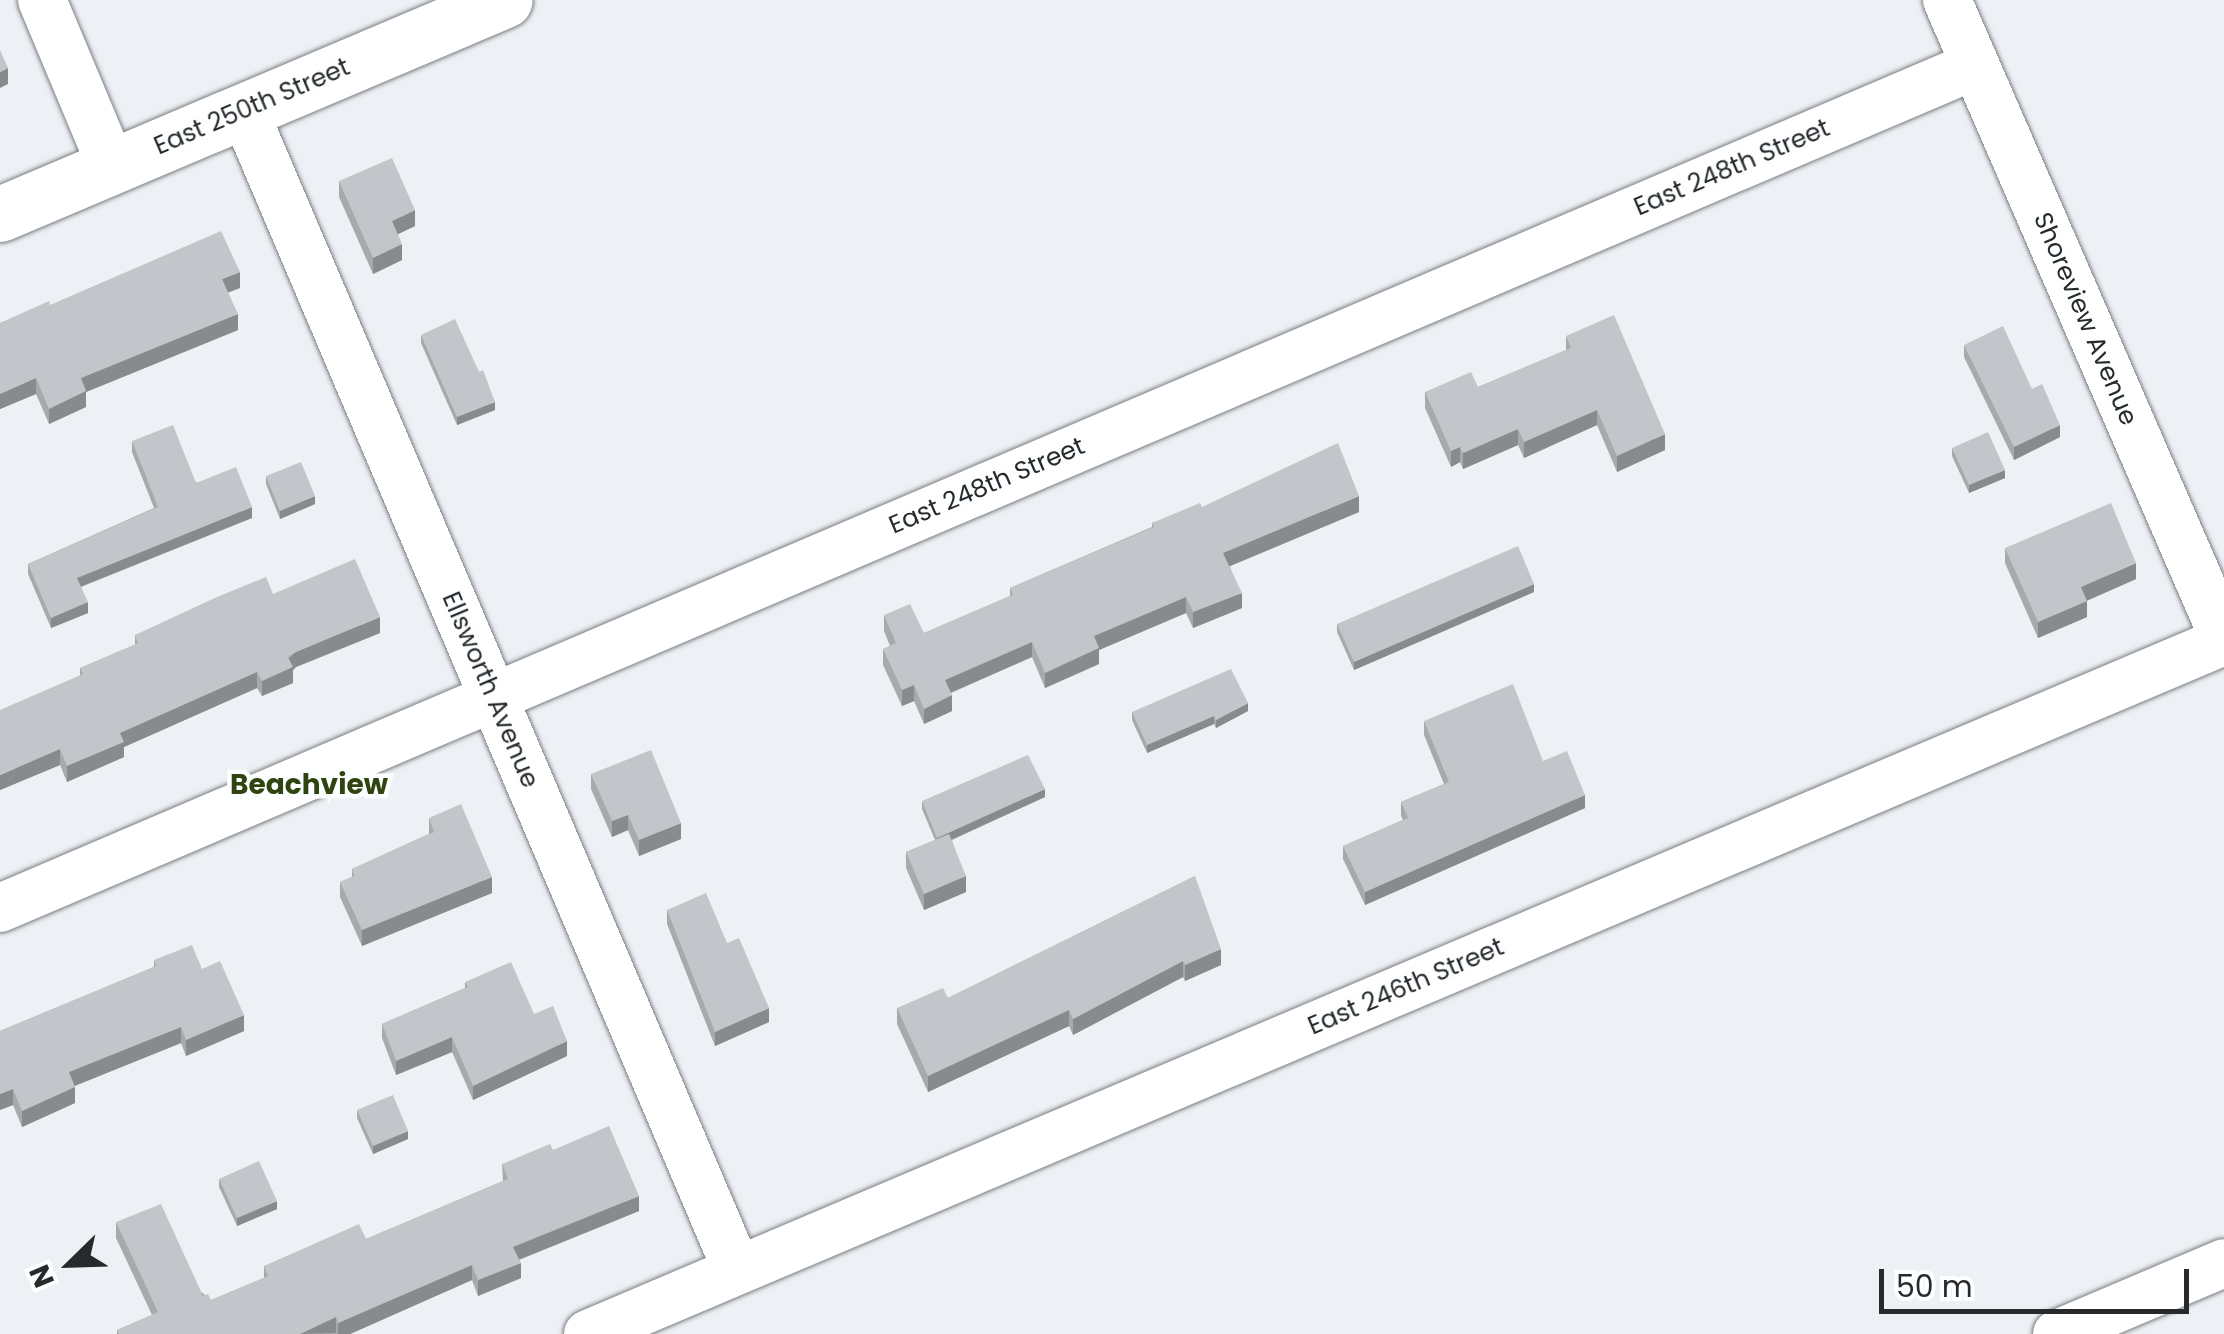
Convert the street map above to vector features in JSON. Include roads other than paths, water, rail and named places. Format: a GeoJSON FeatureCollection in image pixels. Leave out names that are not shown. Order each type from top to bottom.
{"type":"FeatureCollection","features":[{"type":"Feature","properties":{"kind":"street"},"geometry":{"type":"LineString","coordinates":[[42,0],[112,166]]}},
{"type":"Feature","properties":{"kind":"street","name":"East 250th Street"},"geometry":{"type":"LineString","coordinates":[[0,214],[505,0]]}},
{"type":"Feature","properties":{"kind":"street","name":"Shoreview Avenue"},"geometry":{"type":"LineString","coordinates":[[1947,0],[2224,640]]}},
{"type":"Feature","properties":{"kind":"street","name":"East 248th Street"},"geometry":{"type":"LineString","coordinates":[[0,908],[1975,65]]}},
{"type":"Feature","properties":{"kind":"street","name":"Ellsworth Avenue"},"geometry":{"type":"LineString","coordinates":[[244,111],[736,1270]]}},
{"type":"Feature","properties":{"kind":"street","name":"East 246th Street"},"geometry":{"type":"LineString","coordinates":[[588,1334],[2224,640]]}},
{"type":"Feature","properties":{"kind":"street"},"geometry":{"type":"LineString","coordinates":[[2057,1334],[2219,1279]]}},
{"type":"Feature","properties":{"kind":"district","name":"Beachview"},"geometry":{"type":"Point","coordinates":[309,785]}}]}
